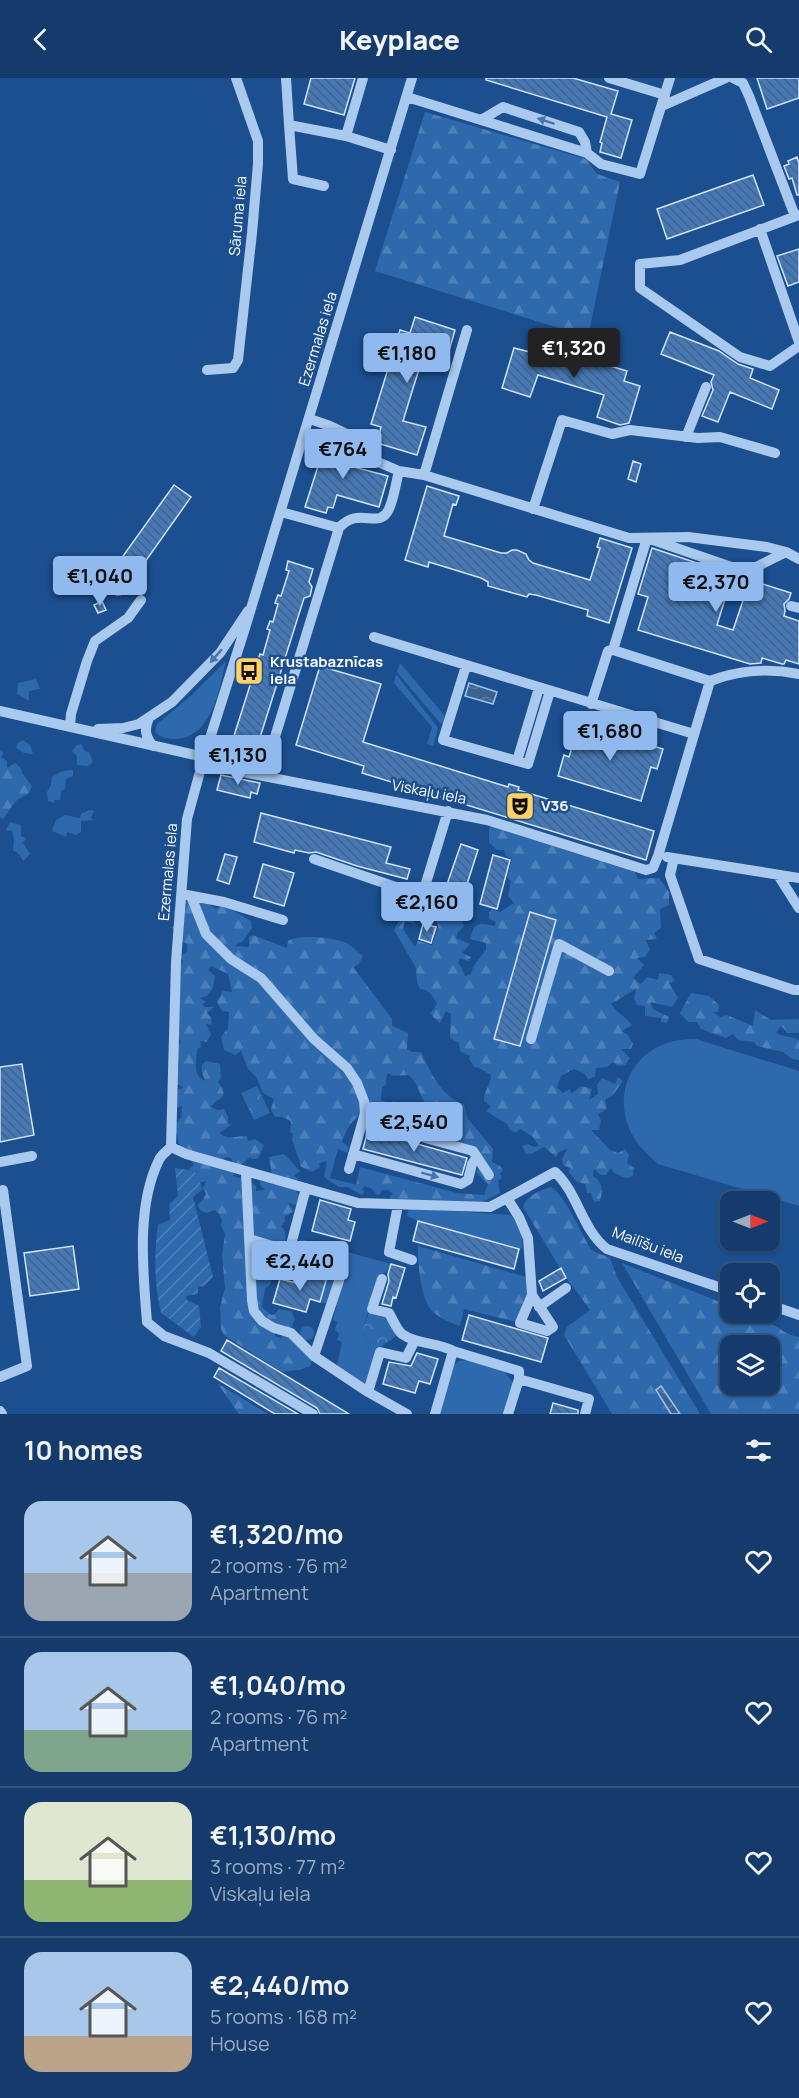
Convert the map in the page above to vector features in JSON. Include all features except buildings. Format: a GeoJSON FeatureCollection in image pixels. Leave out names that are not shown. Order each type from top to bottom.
{"type":"FeatureCollection","features":[{"type":"Feature","properties":{"kind":"street","name":"Sāruma iela"},"geometry":{"type":"LineString","coordinates":[[207,370],[233,368],[238,360],[254,210],[258,141],[236,78]]}},
{"type":"Feature","properties":{"kind":"street"},"geometry":{"type":"LineString","coordinates":[[286,78],[293,179],[324,186]]}},
{"type":"Feature","properties":{"kind":"street"},"geometry":{"type":"LineString","coordinates":[[346,136],[363,78]]}},
{"type":"Feature","properties":{"kind":"street","name":"Ezermalas iela"},"geometry":{"type":"LineString","coordinates":[[171,1147],[176,962],[186,895],[187,819],[412,78]]}},
{"type":"Feature","properties":{"kind":"street"},"geometry":{"type":"LineString","coordinates":[[609,78],[625,81],[664,101],[726,78]]}},
{"type":"Feature","properties":{"kind":"street"},"geometry":{"type":"LineString","coordinates":[[407,97],[587,153],[601,164],[640,174],[670,78]]}},
{"type":"Feature","properties":{"kind":"street"},"geometry":{"type":"LineString","coordinates":[[733,78],[743,83],[797,216],[760,229],[680,260],[640,264],[640,288],[740,357],[770,366],[799,344],[760,229]]}},
{"type":"Feature","properties":{"kind":"street"},"geometry":{"type":"LineString","coordinates":[[481,120],[503,107],[579,132],[585,142],[587,153]]}},
{"type":"Feature","properties":{"kind":"street"},"geometry":{"type":"LineString","coordinates":[[289,125],[346,136],[391,150]]}},
{"type":"Feature","properties":{"kind":"street"},"geometry":{"type":"LineString","coordinates":[[424,475],[467,330]]}},
{"type":"Feature","properties":{"kind":"street"},"geometry":{"type":"LineString","coordinates":[[686,437],[706,387]]}},
{"type":"Feature","properties":{"kind":"street"},"geometry":{"type":"LineString","coordinates":[[310,419],[349,435],[378,462],[399,471],[424,475],[629,538],[688,537],[767,547],[786,552],[799,559]]}},
{"type":"Feature","properties":{"kind":"street"},"geometry":{"type":"LineString","coordinates":[[533,508],[562,420],[612,434],[638,430],[686,437],[730,439],[775,453]]}},
{"type":"Feature","properties":{"kind":"street"},"geometry":{"type":"LineString","coordinates":[[263,776],[339,528],[345,521],[357,516],[382,518],[388,510],[399,471]]}},
{"type":"Feature","properties":{"kind":"street"},"geometry":{"type":"LineString","coordinates":[[281,512],[339,528]]}},
{"type":"Feature","properties":{"kind":"street"},"geometry":{"type":"LineString","coordinates":[[647,538],[746,572],[786,552]]}},
{"type":"Feature","properties":{"kind":"street"},"geometry":{"type":"LineString","coordinates":[[613,650],[647,538]]}},
{"type":"Feature","properties":{"kind":"street"},"geometry":{"type":"LineString","coordinates":[[70,727],[71,714],[95,640],[128,618],[141,600]]}},
{"type":"Feature","properties":{"kind":"street","name":"Ezermalas iela"},"geometry":{"type":"LineString","coordinates":[[88,730],[123,728],[139,723],[172,702],[220,653],[250,609]]}},
{"type":"Feature","properties":{"kind":"street"},"geometry":{"type":"LineString","coordinates":[[374,637],[694,734]]}},
{"type":"Feature","properties":{"kind":"street"},"geometry":{"type":"LineString","coordinates":[[591,704],[608,651],[613,650],[710,681],[725,675],[771,670],[799,674]]}},
{"type":"Feature","properties":{"kind":"street"},"geometry":{"type":"LineString","coordinates":[[466,666],[443,740],[517,761],[544,690]]}},
{"type":"Feature","properties":{"kind":"street"},"geometry":{"type":"LineString","coordinates":[[710,681],[658,855],[799,878]]}},
{"type":"Feature","properties":{"kind":"street"},"geometry":{"type":"LineString","coordinates":[[0,711],[88,730]]}},
{"type":"Feature","properties":{"kind":"street"},"geometry":{"type":"LineString","coordinates":[[149,718],[146,738],[153,746]]}},
{"type":"Feature","properties":{"kind":"street","name":"Viskaļu iela"},"geometry":{"type":"LineString","coordinates":[[88,730],[204,757],[217,767],[487,819],[646,870],[653,868],[658,855]]}},
{"type":"Feature","properties":{"kind":"street"},"geometry":{"type":"LineString","coordinates":[[314,859],[422,896],[448,811]]}},
{"type":"Feature","properties":{"kind":"street"},"geometry":{"type":"LineString","coordinates":[[674,858],[670,876],[699,958],[799,990]]}},
{"type":"Feature","properties":{"kind":"street"},"geometry":{"type":"LineString","coordinates":[[778,875],[799,908]]}},
{"type":"Feature","properties":{"kind":"street"},"geometry":{"type":"LineString","coordinates":[[186,895],[224,902],[283,920]]}},
{"type":"Feature","properties":{"kind":"street"},"geometry":{"type":"LineString","coordinates":[[186,895],[206,934],[231,958],[261,978],[314,1040],[347,1068],[357,1083],[364,1101],[365,1113],[349,1169]]}},
{"type":"Feature","properties":{"kind":"street"},"geometry":{"type":"LineString","coordinates":[[531,1039],[559,944],[609,972]]}},
{"type":"Feature","properties":{"kind":"street"},"geometry":{"type":"LineString","coordinates":[[363,1121],[473,1151],[489,1175]]}},
{"type":"Feature","properties":{"kind":"street"},"geometry":{"type":"LineString","coordinates":[[313,1414],[209,1353],[164,1336],[147,1322],[143,1275],[145,1206],[159,1158],[171,1147],[186,1154],[246,1172],[358,1203],[490,1207],[507,1198],[528,1238],[532,1295],[520,1323],[547,1331],[553,1327],[532,1295]]}},
{"type":"Feature","properties":{"kind":"street"},"geometry":{"type":"LineString","coordinates":[[353,1154],[461,1184],[468,1180],[472,1164],[477,1157]]}},
{"type":"Feature","properties":{"kind":"street"},"geometry":{"type":"LineString","coordinates":[[0,1162],[32,1156]]}},
{"type":"Feature","properties":{"kind":"street"},"geometry":{"type":"LineString","coordinates":[[246,1172],[254,1311],[262,1321],[274,1328],[291,1333],[314,1356],[368,1392],[407,1414]]}},
{"type":"Feature","properties":{"kind":"street","name":"Mailīšu iela"},"geometry":{"type":"LineString","coordinates":[[507,1198],[555,1172],[565,1182],[597,1239],[607,1249],[720,1288]]}},
{"type":"Feature","properties":{"kind":"street"},"geometry":{"type":"LineString","coordinates":[[289,1252],[306,1188]]}},
{"type":"Feature","properties":{"kind":"street"},"geometry":{"type":"LineString","coordinates":[[0,1377],[27,1366],[3,1190]]}},
{"type":"Feature","properties":{"kind":"street"},"geometry":{"type":"LineString","coordinates":[[398,1205],[389,1252],[411,1260]]}},
{"type":"Feature","properties":{"kind":"street"},"geometry":{"type":"LineString","coordinates":[[249,1239],[329,1263],[339,1274],[339,1281],[314,1356]]}},
{"type":"Feature","properties":{"kind":"street"},"geometry":{"type":"LineString","coordinates":[[382,1279],[372,1309],[389,1314],[401,1333],[415,1340],[519,1371],[519,1379],[508,1414]]}},
{"type":"Feature","properties":{"kind":"street"},"geometry":{"type":"LineString","coordinates":[[539,1306],[566,1288]]}},
{"type":"Feature","properties":{"kind":"street"},"geometry":{"type":"LineString","coordinates":[[780,1308],[799,1315]]}},
{"type":"Feature","properties":{"kind":"street"},"geometry":{"type":"LineString","coordinates":[[368,1392],[380,1352],[406,1358],[415,1340]]}},
{"type":"Feature","properties":{"kind":"street"},"geometry":{"type":"LineString","coordinates":[[435,1414],[453,1351]]}},
{"type":"Feature","properties":{"kind":"street"},"geometry":{"type":"LineString","coordinates":[[519,1379],[589,1399],[585,1414]]}},
{"type":"Feature","properties":{"kind":"green space"},"geometry":{"type":"Polygon","coordinates":[[[425,112],[586,159],[597,174],[620,182],[588,337],[375,271],[425,112]]]}},
{"type":"Feature","properties":{"kind":"green space"},"geometry":{"type":"Polygon","coordinates":[[[226,661],[217,697],[206,721],[198,730],[176,739],[164,738],[157,734],[155,732],[157,724],[193,694],[226,661]]]}},
{"type":"Feature","properties":{"kind":"green space"},"geometry":{"type":"Polygon","coordinates":[[[400,663],[445,716],[443,724],[397,672],[400,663]]]}},
{"type":"Feature","properties":{"kind":"green space"},"geometry":{"type":"Polygon","coordinates":[[[396,674],[438,728],[433,746],[427,744],[432,727],[394,683],[396,674]]]}},
{"type":"Feature","properties":{"kind":"green space"},"geometry":{"type":"Polygon","coordinates":[[[36,679],[40,689],[29,691],[29,701],[17,694],[18,683],[36,679]]]}},
{"type":"Feature","properties":{"kind":"green space"},"geometry":{"type":"Polygon","coordinates":[[[23,740],[30,745],[33,753],[24,753],[16,748],[23,740]]]}},
{"type":"Feature","properties":{"kind":"green space"},"geometry":{"type":"Polygon","coordinates":[[[81,744],[85,751],[89,752],[93,762],[88,766],[77,765],[77,756],[72,751],[81,744]]]}},
{"type":"Feature","properties":{"kind":"green space"},"geometry":{"type":"Polygon","coordinates":[[[0,751],[4,753],[1,757],[7,761],[7,768],[15,763],[21,768],[32,786],[29,793],[16,801],[3,819],[0,818],[0,751]]]}},
{"type":"Feature","properties":{"kind":"green space"},"geometry":{"type":"Polygon","coordinates":[[[73,770],[73,776],[66,779],[60,800],[55,800],[54,803],[48,801],[47,792],[52,777],[62,771],[73,770]]]}},
{"type":"Feature","properties":{"kind":"green space"},"geometry":{"type":"Polygon","coordinates":[[[89,810],[94,811],[91,818],[94,820],[81,821],[81,832],[76,835],[67,832],[66,837],[52,831],[56,820],[65,815],[80,818],[81,814],[89,810]]]}},
{"type":"Feature","properties":{"kind":"green space"},"geometry":{"type":"Polygon","coordinates":[[[10,822],[21,825],[21,836],[26,838],[23,843],[30,854],[23,861],[20,855],[13,850],[12,831],[6,830],[10,822]]]}},
{"type":"Feature","properties":{"kind":"green space"},"geometry":{"type":"Polygon","coordinates":[[[492,823],[633,868],[638,879],[659,878],[669,892],[669,905],[660,909],[661,928],[654,933],[657,939],[645,940],[650,949],[645,957],[637,958],[644,965],[633,978],[641,984],[647,977],[658,980],[659,973],[671,975],[675,981],[669,983],[678,998],[672,1007],[650,1002],[653,1009],[669,1017],[667,1023],[661,1022],[661,1018],[645,1016],[645,1006],[637,1005],[634,998],[636,989],[611,1003],[632,1025],[622,1031],[628,1035],[633,1044],[631,1049],[621,1049],[630,1058],[625,1065],[618,1066],[613,1062],[607,1067],[596,1068],[595,1077],[588,1079],[584,1073],[574,1069],[561,1076],[557,1088],[563,1093],[570,1089],[571,1094],[581,1086],[592,1089],[589,1100],[598,1094],[597,1085],[602,1078],[615,1084],[618,1077],[623,1081],[613,1095],[605,1100],[607,1109],[598,1114],[601,1121],[599,1130],[591,1130],[610,1150],[618,1153],[625,1149],[629,1155],[627,1163],[634,1168],[633,1176],[626,1178],[614,1173],[611,1168],[606,1175],[601,1175],[594,1169],[593,1176],[599,1181],[601,1187],[600,1201],[594,1202],[591,1193],[587,1193],[585,1184],[577,1182],[569,1173],[570,1168],[563,1165],[562,1159],[568,1148],[559,1152],[556,1157],[544,1147],[531,1154],[526,1154],[522,1146],[528,1144],[534,1147],[539,1146],[533,1137],[520,1129],[516,1133],[510,1130],[507,1124],[486,1111],[491,1106],[484,1101],[491,1075],[474,1067],[469,1059],[470,1056],[460,1051],[459,1043],[450,1038],[451,1014],[446,1011],[440,1023],[433,1017],[431,1013],[437,1004],[428,992],[420,989],[416,968],[394,930],[404,911],[413,918],[415,924],[405,921],[403,929],[415,947],[418,941],[432,945],[438,928],[437,919],[447,911],[460,917],[464,926],[456,938],[470,944],[462,953],[471,957],[468,961],[460,958],[458,963],[465,976],[471,974],[473,967],[486,950],[486,943],[470,939],[474,929],[481,924],[495,926],[496,922],[489,919],[492,909],[500,912],[514,903],[508,896],[511,881],[507,877],[512,859],[506,856],[504,850],[497,850],[489,842],[489,830],[492,823]]]}},
{"type":"Feature","properties":{"kind":"green space"},"geometry":{"type":"Polygon","coordinates":[[[192,900],[196,906],[202,900],[216,909],[224,905],[251,921],[252,928],[242,942],[234,946],[249,947],[249,937],[253,935],[287,948],[288,941],[292,939],[315,937],[339,940],[356,950],[363,956],[359,964],[353,967],[392,1019],[392,1026],[408,1033],[407,1049],[412,1052],[421,1052],[443,1090],[456,1101],[464,1104],[468,1119],[493,1149],[492,1162],[503,1170],[500,1174],[502,1178],[498,1181],[500,1193],[480,1203],[389,1201],[393,1194],[388,1190],[382,1190],[377,1195],[371,1188],[364,1186],[362,1190],[365,1191],[362,1195],[347,1187],[339,1187],[324,1177],[327,1161],[319,1163],[320,1167],[312,1172],[300,1166],[292,1140],[293,1134],[290,1132],[291,1121],[275,1117],[271,1109],[274,1099],[263,1093],[256,1077],[248,1069],[241,1051],[235,1055],[224,1050],[221,1037],[228,1028],[229,1012],[222,1011],[217,1002],[223,991],[232,992],[228,974],[211,966],[208,970],[215,976],[213,988],[207,996],[200,998],[206,1002],[202,1004],[205,1007],[214,1007],[207,1013],[211,1017],[212,1025],[206,1024],[211,1034],[207,1042],[200,1041],[201,1047],[197,1049],[196,1071],[205,1081],[202,1071],[204,1063],[206,1061],[220,1064],[221,1078],[218,1082],[223,1095],[211,1107],[218,1110],[224,1109],[228,1123],[231,1125],[219,1133],[229,1137],[247,1136],[248,1141],[255,1139],[264,1145],[258,1159],[250,1157],[241,1165],[233,1163],[231,1158],[223,1159],[235,1172],[233,1176],[239,1178],[244,1176],[256,1185],[256,1191],[265,1190],[260,1185],[260,1181],[281,1186],[272,1175],[269,1157],[284,1154],[300,1171],[294,1176],[298,1179],[293,1187],[301,1198],[297,1205],[288,1203],[294,1211],[284,1217],[285,1221],[281,1226],[286,1235],[284,1245],[251,1244],[256,1250],[253,1252],[255,1259],[256,1253],[269,1248],[287,1253],[287,1258],[277,1263],[283,1266],[280,1276],[272,1276],[270,1284],[265,1289],[262,1307],[271,1315],[279,1309],[291,1311],[295,1319],[290,1331],[275,1331],[275,1336],[281,1338],[285,1333],[313,1358],[310,1366],[300,1370],[282,1372],[224,1335],[221,1329],[220,1307],[225,1288],[222,1256],[225,1234],[221,1225],[222,1220],[215,1210],[207,1213],[201,1211],[197,1205],[206,1194],[203,1188],[206,1181],[199,1183],[193,1179],[189,1169],[194,1165],[179,1144],[174,1131],[175,1124],[181,1118],[182,1106],[176,1108],[176,1090],[183,1088],[177,1085],[175,1068],[179,1067],[176,1045],[179,1045],[181,1041],[178,1038],[180,966],[183,961],[180,957],[187,951],[187,944],[180,940],[172,927],[180,923],[174,918],[173,912],[183,901],[192,900]],[[388,1073],[386,1085],[382,1087],[381,1100],[389,1103],[395,1101],[397,1108],[394,1111],[394,1117],[389,1120],[364,1115],[354,1120],[342,1142],[349,1147],[347,1153],[338,1149],[330,1178],[356,1185],[360,1167],[457,1193],[484,1195],[488,1184],[476,1172],[479,1167],[488,1180],[495,1175],[477,1149],[397,1125],[397,1119],[404,1113],[410,1116],[413,1108],[420,1115],[426,1106],[415,1082],[409,1075],[393,1076],[388,1073]]]}},
{"type":"Feature","properties":{"kind":"green space"},"geometry":{"type":"Polygon","coordinates":[[[691,993],[709,996],[719,1005],[718,1012],[713,1012],[720,1017],[727,1015],[753,1026],[755,1010],[771,1020],[799,1019],[799,1033],[788,1033],[781,1026],[776,1033],[799,1040],[799,1060],[792,1059],[783,1052],[757,1046],[754,1042],[738,1040],[733,1034],[726,1038],[701,1029],[697,1022],[688,1022],[680,1013],[691,993]]]}},
{"type":"Feature","properties":{"kind":"green space"},"geometry":{"type":"Polygon","coordinates":[[[696,1039],[799,1071],[799,1206],[780,1200],[780,1191],[749,1191],[658,1164],[635,1139],[625,1116],[625,1092],[628,1081],[640,1060],[649,1052],[678,1040],[696,1039]]]}},
{"type":"Feature","properties":{"kind":"green space"},"geometry":{"type":"Polygon","coordinates":[[[257,1086],[270,1113],[254,1120],[241,1093],[257,1086]]]}},
{"type":"Feature","properties":{"kind":"green space"},"geometry":{"type":"Polygon","coordinates":[[[175,1168],[194,1171],[203,1189],[193,1197],[213,1277],[204,1286],[198,1287],[198,1294],[186,1296],[187,1300],[199,1306],[201,1327],[194,1337],[161,1313],[157,1291],[155,1258],[158,1225],[170,1220],[169,1204],[178,1196],[175,1168]]]}},
{"type":"Feature","properties":{"kind":"green space"},"geometry":{"type":"Polygon","coordinates":[[[551,1187],[567,1206],[590,1248],[610,1258],[617,1277],[700,1414],[612,1414],[564,1335],[567,1327],[590,1310],[563,1273],[523,1207],[531,1197],[551,1187]]]}},
{"type":"Feature","properties":{"kind":"green space"},"geometry":{"type":"Polygon","coordinates":[[[409,1208],[510,1215],[520,1230],[522,1248],[418,1221],[407,1216],[409,1208]]]}},
{"type":"Feature","properties":{"kind":"green space"},"geometry":{"type":"Polygon","coordinates":[[[300,1239],[391,1264],[386,1272],[380,1275],[362,1331],[369,1341],[379,1348],[366,1387],[337,1365],[342,1342],[337,1340],[339,1334],[335,1330],[337,1322],[333,1320],[337,1305],[320,1302],[327,1277],[305,1271],[303,1278],[298,1277],[292,1269],[300,1239]]]}},
{"type":"Feature","properties":{"kind":"green space"},"geometry":{"type":"Polygon","coordinates":[[[418,1246],[526,1277],[527,1301],[520,1323],[464,1309],[460,1326],[437,1315],[428,1305],[422,1289],[418,1246]]]}},
{"type":"Feature","properties":{"kind":"green space"},"geometry":{"type":"Polygon","coordinates":[[[622,1263],[720,1302],[720,1323],[769,1323],[799,1337],[799,1414],[711,1414],[622,1263]]]}},
{"type":"Feature","properties":{"kind":"green space"},"geometry":{"type":"Polygon","coordinates":[[[369,1312],[389,1318],[398,1335],[379,1348],[369,1341],[362,1331],[369,1312]]]}},
{"type":"Feature","properties":{"kind":"green space"},"geometry":{"type":"Polygon","coordinates":[[[304,1326],[310,1326],[314,1333],[310,1340],[304,1340],[300,1336],[300,1330],[304,1326]]]}},
{"type":"Feature","properties":{"kind":"green space"},"geometry":{"type":"Polygon","coordinates":[[[467,1360],[504,1371],[513,1383],[505,1414],[440,1414],[453,1365],[467,1360]]]}},
{"type":"Feature","properties":{"kind":"green space"},"geometry":{"type":"Polygon","coordinates":[[[217,1383],[268,1414],[239,1414],[217,1383]]]}},
{"type":"Feature","properties":{"kind":"water"},"geometry":{"type":"Polygon","coordinates":[[[469,683],[497,692],[493,704],[465,696],[469,683]]]}},
{"type":"Feature","properties":{"kind":"water"},"geometry":{"type":"Polygon","coordinates":[[[661,1386],[680,1414],[671,1414],[656,1390],[661,1386]]]}},
{"type":"Feature","properties":{"kind":"place","name":"Krustabaznīcas iela"},"geometry":{"type":"Point","coordinates":[249,671]}},
{"type":"Feature","properties":{"kind":"place","name":"V36"},"geometry":{"type":"Point","coordinates":[520,806]}}]}
